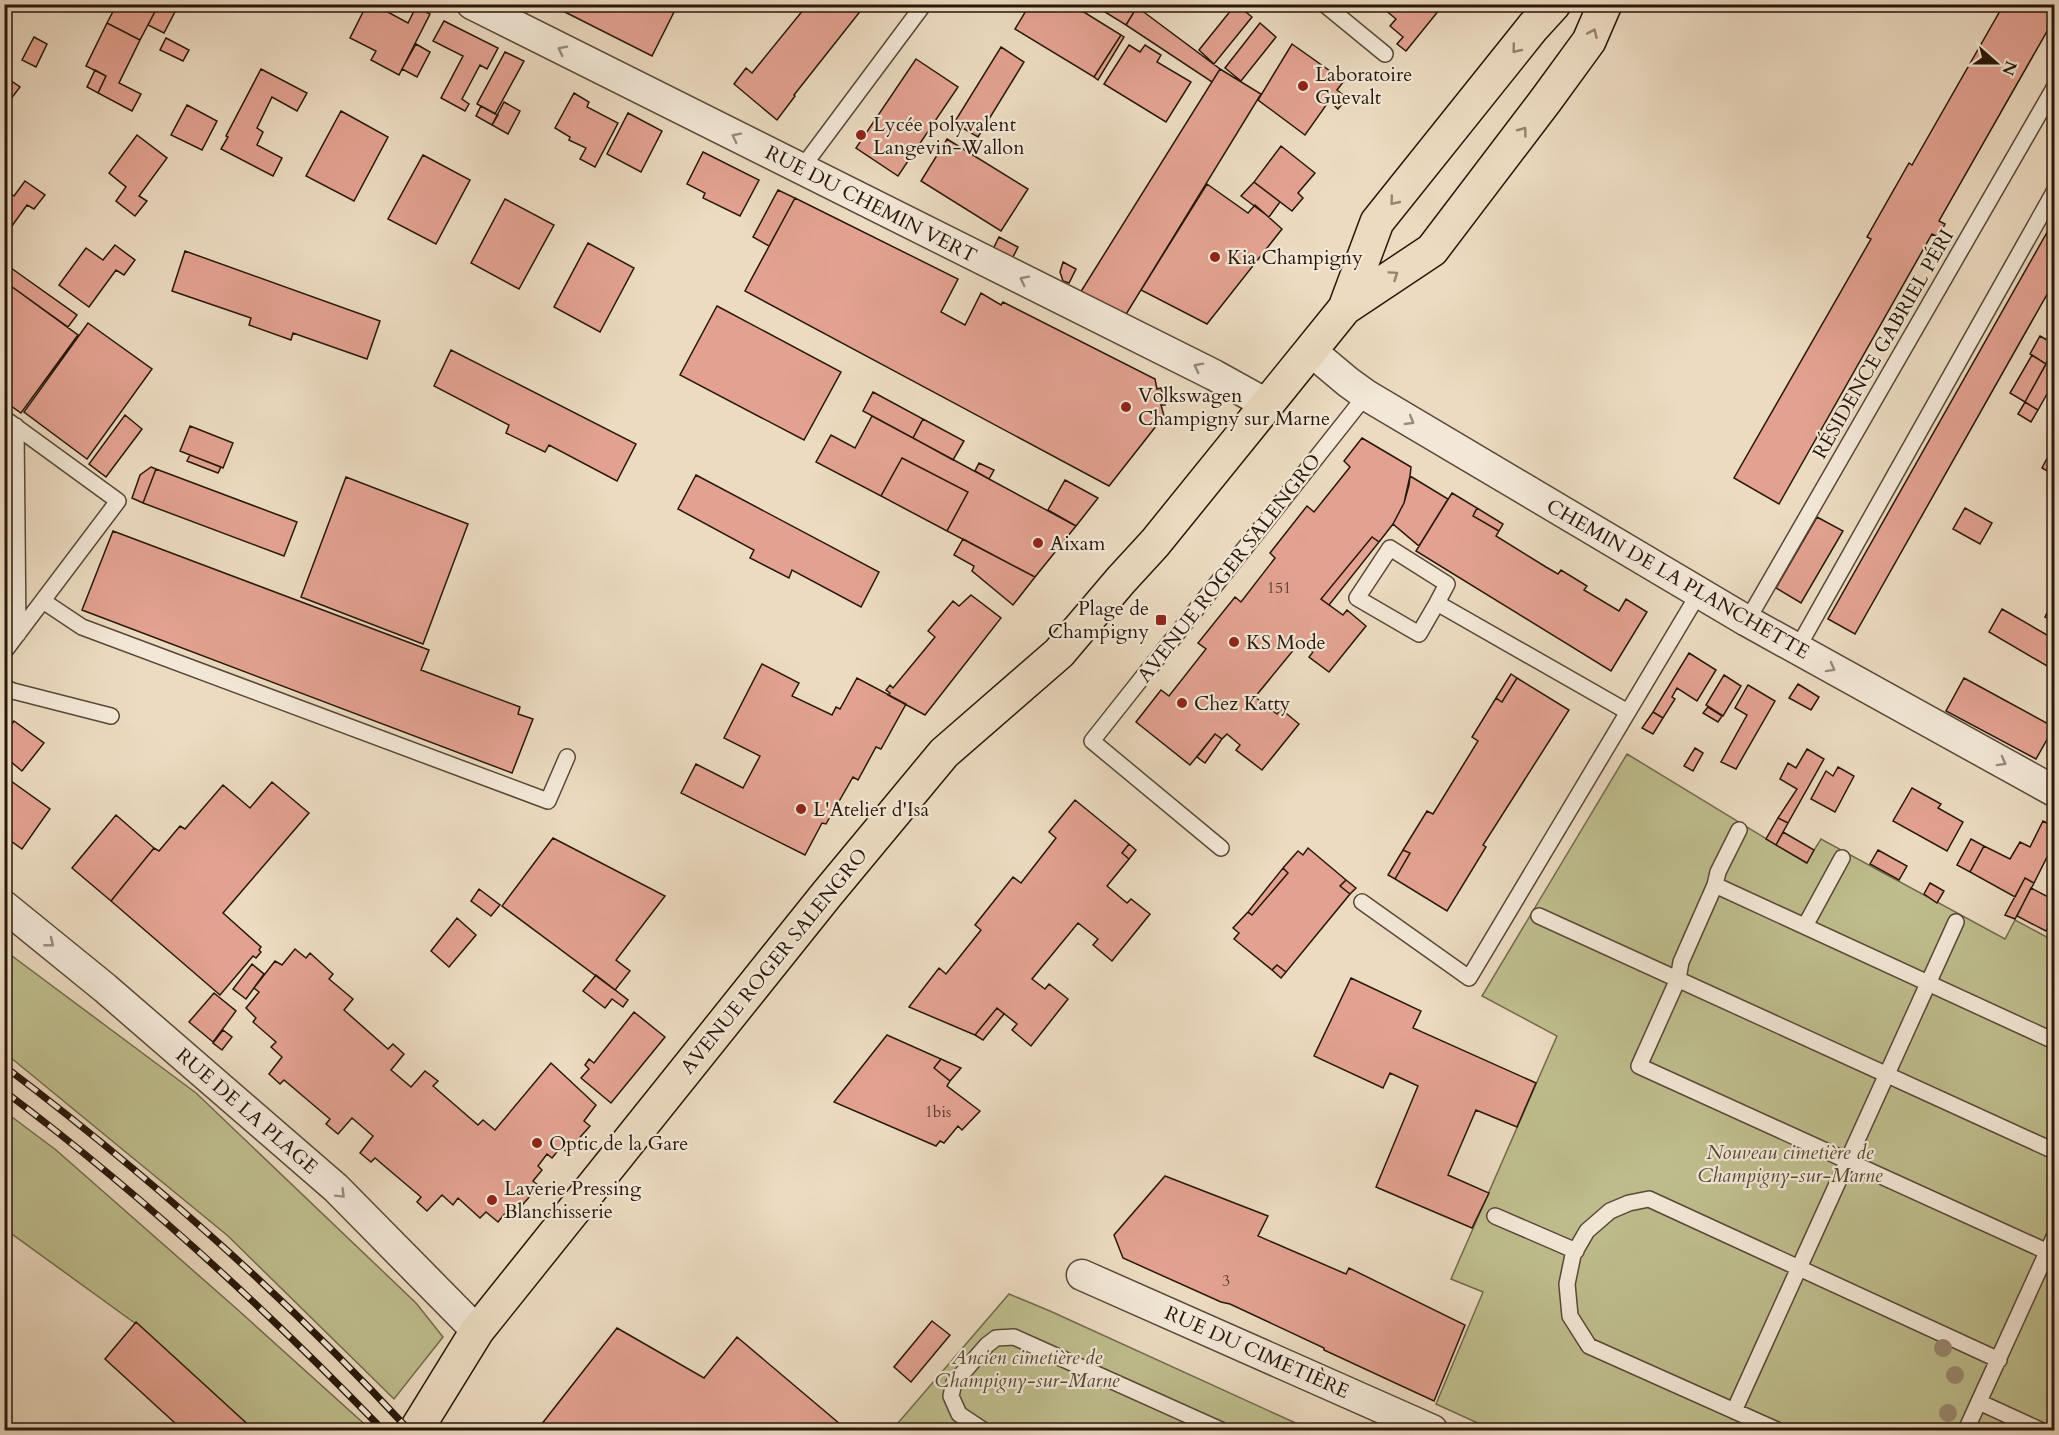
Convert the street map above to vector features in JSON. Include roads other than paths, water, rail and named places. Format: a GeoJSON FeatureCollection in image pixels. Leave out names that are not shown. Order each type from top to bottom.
{"type":"FeatureCollection","features":[{"type":"Feature","properties":{"kind":"main road","name":"AVENUE ROGER SALENGRO"},"geometry":{"type":"LineString","coordinates":[[1346,308],[1377,222],[1554,4]]}},
{"type":"Feature","properties":{"kind":"main road","name":"AVENUE ROGER SALENGRO"},"geometry":{"type":"LineString","coordinates":[[416,1431],[477,1331],[827,894],[944,753],[1059,653],[1155,543],[1346,308],[1432,250],[1589,41],[1605,4]]}},
{"type":"Feature","properties":{"kind":"street","name":"RUE DU CHEMIN VERT"},"geometry":{"type":"LineString","coordinates":[[472,4],[1214,375],[1268,405]]}},
{"type":"Feature","properties":{"kind":"street","name":"CHEMIN DE LA PLANCHETTE"},"geometry":{"type":"LineString","coordinates":[[1311,351],[1366,395],[1699,593],[2055,791]]}},
{"type":"Feature","properties":{"kind":"street","name":"RUE DE LA PLAGE"},"geometry":{"type":"LineString","coordinates":[[4,906],[105,988],[336,1188],[477,1331]]}},
{"type":"Feature","properties":{"kind":"street","name":"RUE DU CIMETIÈRE"},"geometry":{"type":"LineString","coordinates":[[1083,1275],[1432,1431]]}},
{"type":"Feature","properties":{"kind":"lane"},"geometry":{"type":"LineString","coordinates":[[801,169],[924,4]]}},
{"type":"Feature","properties":{"kind":"lane"},"geometry":{"type":"LineString","coordinates":[[1324,4],[1385,54]]}},
{"type":"Feature","properties":{"kind":"lane","name":"RÉSIDENCE GABRIEL PÉRI"},"geometry":{"type":"LineString","coordinates":[[1747,621],[2055,88]]}},
{"type":"Feature","properties":{"kind":"lane"},"geometry":{"type":"LineString","coordinates":[[1797,649],[2055,192]]}},
{"type":"Feature","properties":{"kind":"lane","name":"AVENUE ROGER SALENGRO"},"geometry":{"type":"LineString","coordinates":[[1221,848],[1092,741],[1366,395]]}},
{"type":"Feature","properties":{"kind":"lane"},"geometry":{"type":"LineString","coordinates":[[4,652],[118,501],[10,422]]}},
{"type":"Feature","properties":{"kind":"lane"},"geometry":{"type":"LineString","coordinates":[[10,422],[18,634]]}},
{"type":"Feature","properties":{"kind":"lane"},"geometry":{"type":"LineString","coordinates":[[1390,548],[1448,584],[1437,603],[1419,634],[1357,598],[1390,548]]}},
{"type":"Feature","properties":{"kind":"lane"},"geometry":{"type":"LineString","coordinates":[[1362,902],[1469,978],[1699,593]]}},
{"type":"Feature","properties":{"kind":"lane"},"geometry":{"type":"LineString","coordinates":[[43,601],[82,627],[548,801],[567,757]]}},
{"type":"Feature","properties":{"kind":"lane"},"geometry":{"type":"LineString","coordinates":[[1437,603],[1628,712]]}},
{"type":"Feature","properties":{"kind":"lane"},"geometry":{"type":"LineString","coordinates":[[4,687],[111,716]]}},
{"type":"Feature","properties":{"kind":"lane"},"geometry":{"type":"LineString","coordinates":[[1739,830],[1718,872],[1715,885],[1681,962],[1678,979],[1640,1066],[2048,1252]]}},
{"type":"Feature","properties":{"kind":"lane"},"geometry":{"type":"LineString","coordinates":[[1806,926],[1842,858]]}},
{"type":"Feature","properties":{"kind":"lane"},"geometry":{"type":"LineString","coordinates":[[1715,885],[2055,1041]]}},
{"type":"Feature","properties":{"kind":"lane"},"geometry":{"type":"LineString","coordinates":[[1539,916],[2055,1151]]}},
{"type":"Feature","properties":{"kind":"lane"},"geometry":{"type":"LineString","coordinates":[[1734,1411],[1956,922]]}},
{"type":"Feature","properties":{"kind":"lane"},"geometry":{"type":"LineString","coordinates":[[1777,1431],[1589,1346],[1570,1316],[1567,1284],[1574,1255],[1587,1231],[1610,1211],[1629,1203],[1649,1199],[1999,1360]]}},
{"type":"Feature","properties":{"kind":"lane"},"geometry":{"type":"LineString","coordinates":[[1495,1215],[1576,1251]]}},
{"type":"Feature","properties":{"kind":"lane"},"geometry":{"type":"LineString","coordinates":[[1966,1431],[2055,1237]]}},
{"type":"Feature","properties":{"kind":"lane"},"geometry":{"type":"LineString","coordinates":[[983,1431],[959,1414],[951,1396],[954,1383],[987,1345],[996,1338],[1004,1336],[1014,1337],[1221,1431]]}},
{"type":"Feature","properties":{"kind":"lane"},"geometry":{"type":"LineString","coordinates":[[1979,1402],[2040,1431]]}},
{"type":"Feature","properties":{"kind":"railway"},"geometry":{"type":"LineString","coordinates":[[4,1066],[111,1151],[215,1239],[314,1332],[409,1430]]}},
{"type":"Feature","properties":{"kind":"railway"},"geometry":{"type":"LineString","coordinates":[[4,1091],[104,1170],[200,1253],[293,1340],[383,1430]]}},
{"type":"Feature","properties":{"kind":"place","name":"Laboratoire Guevalt"},"geometry":{"type":"Point","coordinates":[1303,86]}},
{"type":"Feature","properties":{"kind":"place","name":"Lycée polyvalent Langevin-Wallon"},"geometry":{"type":"Point","coordinates":[861,135]}},
{"type":"Feature","properties":{"kind":"place","name":"Kia Champigny"},"geometry":{"type":"Point","coordinates":[1215,257]}},
{"type":"Feature","properties":{"kind":"place","name":"Volkswagen Champigny sur Marne"},"geometry":{"type":"Point","coordinates":[1126,407]}},
{"type":"Feature","properties":{"kind":"place","name":"Aixam"},"geometry":{"type":"Point","coordinates":[1038,543]}},
{"type":"Feature","properties":{"kind":"place","name":"Plage de Champigny"},"geometry":{"type":"Point","coordinates":[1161,620]}},
{"type":"Feature","properties":{"kind":"place","name":"KS Mode"},"geometry":{"type":"Point","coordinates":[1234,642]}},
{"type":"Feature","properties":{"kind":"place","name":"Chez Katty"},"geometry":{"type":"Point","coordinates":[1182,703]}},
{"type":"Feature","properties":{"kind":"place","name":"L'Atelier d'Isa"},"geometry":{"type":"Point","coordinates":[801,809]}},
{"type":"Feature","properties":{"kind":"place","name":"Optic de la Gare"},"geometry":{"type":"Point","coordinates":[537,1143]}},
{"type":"Feature","properties":{"kind":"place","name":"Laverie Pressing Blanchisserie"},"geometry":{"type":"Point","coordinates":[492,1200]}},
{"type":"Feature","properties":{"kind":"park label","name":"Nouveau cimetière de Champigny-sur-Marne"},"geometry":{"type":"Point","coordinates":[1790,1164]}},
{"type":"Feature","properties":{"kind":"park label","name":"Ancien cimetière de Champigny-sur-Marne"},"geometry":{"type":"Point","coordinates":[1027,1368]}}]}
